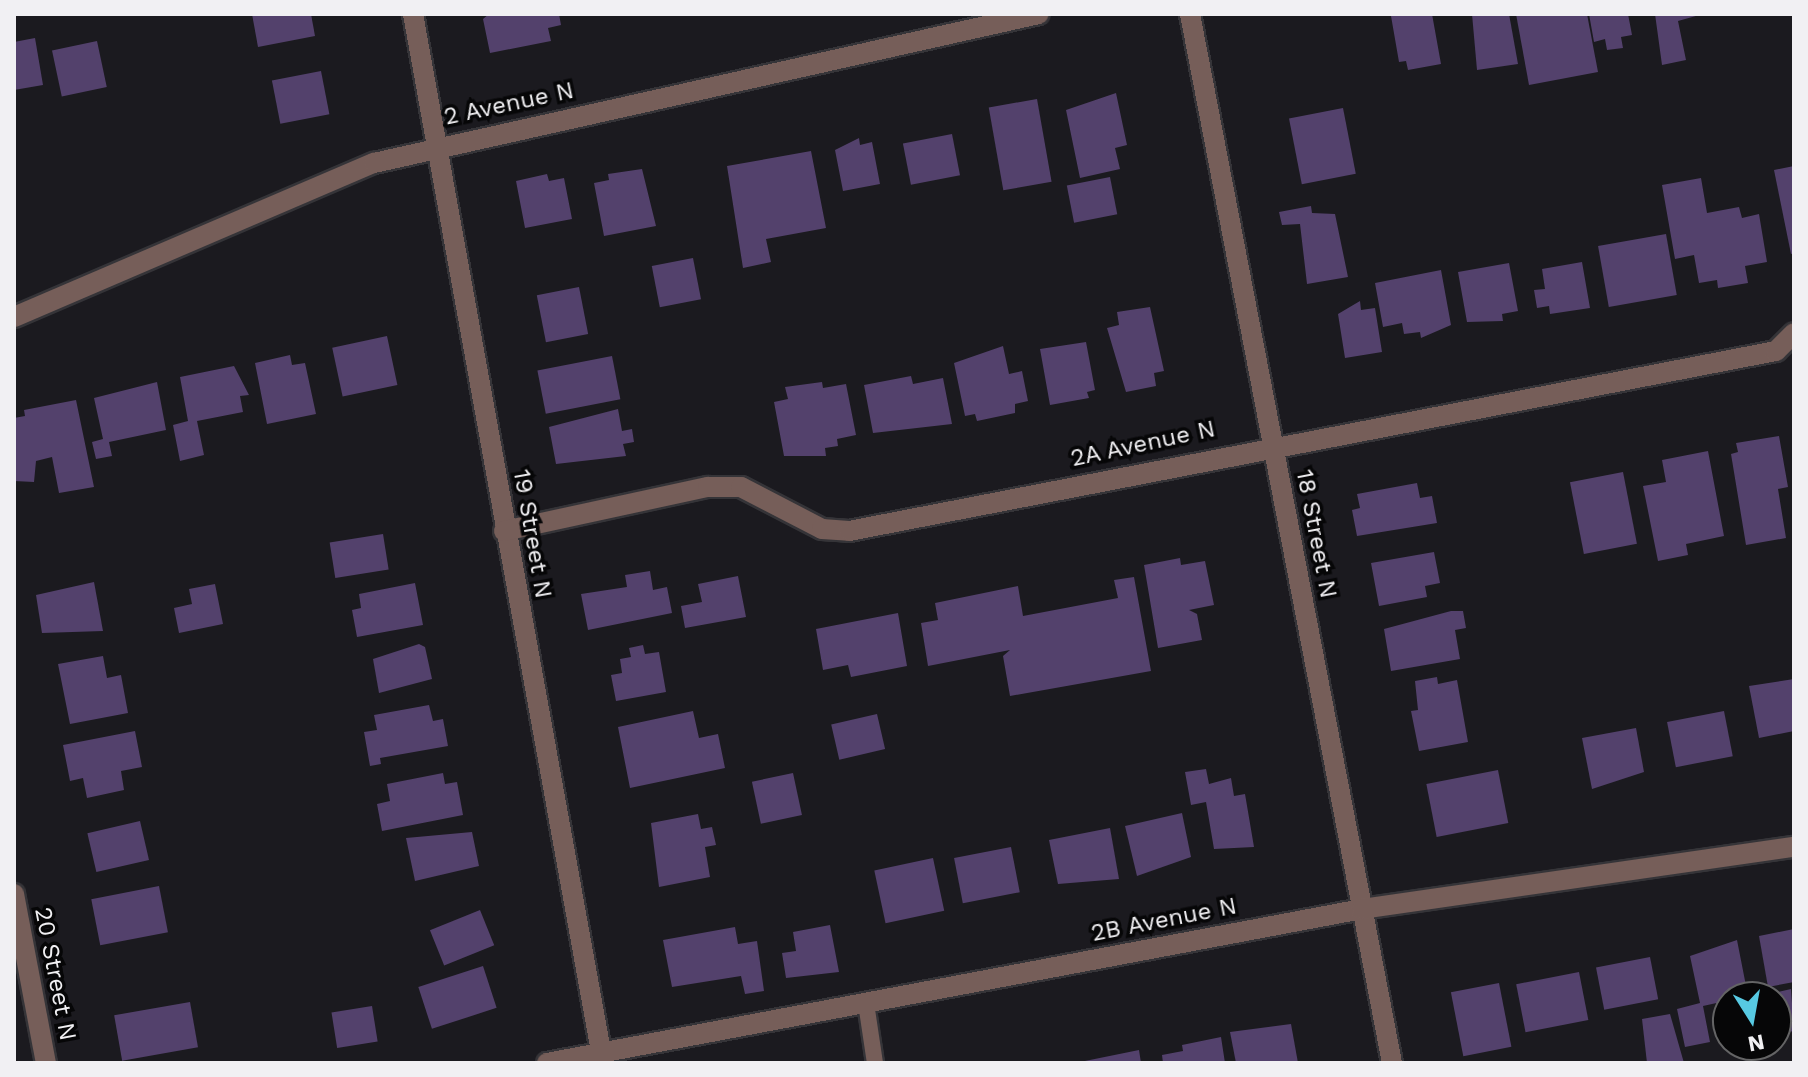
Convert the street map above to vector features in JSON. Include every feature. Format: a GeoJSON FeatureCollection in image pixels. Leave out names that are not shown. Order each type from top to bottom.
{"type":"FeatureCollection","features":[{"type":"Feature","properties":{"kind":"street","name":"19 Street N"},"geometry":{"type":"LineString","coordinates":[[413,14],[504,531],[602,1058]]}},
{"type":"Feature","properties":{"kind":"street","name":"2 Avenue N"},"geometry":{"type":"LineString","coordinates":[[14,317],[374,163],[1039,14]]}},
{"type":"Feature","properties":{"kind":"street","name":"18 Street N"},"geometry":{"type":"LineString","coordinates":[[1190,14],[1392,1063]]}},
{"type":"Feature","properties":{"kind":"street","name":"2A Avenue N"},"geometry":{"type":"LineString","coordinates":[[504,531],[708,487],[741,487],[822,529],[849,531],[1273,444],[1776,351],[1794,333]]}},
{"type":"Feature","properties":{"kind":"street","name":"2B Avenue N"},"geometry":{"type":"LineString","coordinates":[[547,1063],[602,1058],[866,1003],[1362,909],[1794,847]]}},
{"type":"Feature","properties":{"kind":"street","name":"20 Street N"},"geometry":{"type":"LineString","coordinates":[[14,894],[46,1063]]}},
{"type":"Feature","properties":{"kind":"lane"},"geometry":{"type":"LineString","coordinates":[[866,1003],[875,1063]]}},
{"type":"Feature","properties":{"kind":"building"},"geometry":{"type":"Polygon","coordinates":[[[252,14],[311,14],[315,36],[258,47],[252,14]]]}},
{"type":"Feature","properties":{"kind":"building"},"geometry":{"type":"Polygon","coordinates":[[[489,14],[559,14],[561,25],[548,28],[551,41],[490,53],[483,19],[489,14]]]}},
{"type":"Feature","properties":{"kind":"building"},"geometry":{"type":"Polygon","coordinates":[[[1432,14],[1441,64],[1408,70],[1406,61],[1399,62],[1391,16],[1432,14]]]}},
{"type":"Feature","properties":{"kind":"building"},"geometry":{"type":"Polygon","coordinates":[[[1472,14],[1509,14],[1518,64],[1477,70],[1472,14]]]}},
{"type":"Feature","properties":{"kind":"building"},"geometry":{"type":"Polygon","coordinates":[[[1516,14],[1587,14],[1598,72],[1529,85],[1516,14]]]}},
{"type":"Feature","properties":{"kind":"building"},"geometry":{"type":"Polygon","coordinates":[[[1589,14],[1628,14],[1632,35],[1621,37],[1623,48],[1607,50],[1605,39],[1594,42],[1589,14]]]}},
{"type":"Feature","properties":{"kind":"building"},"geometry":{"type":"Polygon","coordinates":[[[1655,14],[1703,14],[1678,21],[1686,60],[1662,65],[1655,14]]]}},
{"type":"Feature","properties":{"kind":"building"},"geometry":{"type":"Polygon","coordinates":[[[35,38],[43,85],[14,90],[14,42],[35,38]]]}},
{"type":"Feature","properties":{"kind":"building"},"geometry":{"type":"Polygon","coordinates":[[[97,41],[107,87],[62,97],[52,51],[97,41]]]}},
{"type":"Feature","properties":{"kind":"building"},"geometry":{"type":"Polygon","coordinates":[[[321,71],[329,114],[280,124],[272,81],[321,71]]]}},
{"type":"Feature","properties":{"kind":"building"},"geometry":{"type":"Polygon","coordinates":[[[1116,93],[1127,145],[1115,148],[1120,169],[1080,178],[1066,110],[1116,93]]]}},
{"type":"Feature","properties":{"kind":"building"},"geometry":{"type":"Polygon","coordinates":[[[1037,99],[1052,182],[1003,190],[989,108],[1037,99]]]}},
{"type":"Feature","properties":{"kind":"building"},"geometry":{"type":"Polygon","coordinates":[[[1343,108],[1356,174],[1302,184],[1289,118],[1343,108]]]}},
{"type":"Feature","properties":{"kind":"building"},"geometry":{"type":"Polygon","coordinates":[[[952,134],[960,175],[911,185],[903,144],[952,134]]]}},
{"type":"Feature","properties":{"kind":"building"},"geometry":{"type":"Polygon","coordinates":[[[859,138],[860,145],[872,142],[880,184],[843,191],[835,150],[859,138]]]}},
{"type":"Feature","properties":{"kind":"building"},"geometry":{"type":"Polygon","coordinates":[[[811,151],[826,228],[766,239],[771,262],[743,268],[727,166],[811,151]]]}},
{"type":"Feature","properties":{"kind":"building"},"geometry":{"type":"Polygon","coordinates":[[[1794,166],[1794,253],[1791,254],[1774,170],[1794,166]]]}},
{"type":"Feature","properties":{"kind":"building"},"geometry":{"type":"Polygon","coordinates":[[[642,169],[656,226],[604,236],[594,183],[609,180],[608,174],[642,169]]]}},
{"type":"Feature","properties":{"kind":"building"},"geometry":{"type":"Polygon","coordinates":[[[547,174],[549,181],[564,178],[572,219],[525,228],[516,181],[547,174]]]}},
{"type":"Feature","properties":{"kind":"building"},"geometry":{"type":"Polygon","coordinates":[[[1110,177],[1117,214],[1074,223],[1067,185],[1110,177]]]}},
{"type":"Feature","properties":{"kind":"building"},"geometry":{"type":"Polygon","coordinates":[[[1701,178],[1707,213],[1739,207],[1742,218],[1759,214],[1767,262],[1745,266],[1748,283],[1718,288],[1717,280],[1699,283],[1694,255],[1675,259],[1662,185],[1701,178]]]}},
{"type":"Feature","properties":{"kind":"building"},"geometry":{"type":"Polygon","coordinates":[[[1311,206],[1312,213],[1335,214],[1348,277],[1307,284],[1300,224],[1282,225],[1279,212],[1311,206]]]}},
{"type":"Feature","properties":{"kind":"building"},"geometry":{"type":"Polygon","coordinates":[[[1666,234],[1677,295],[1609,307],[1598,246],[1666,234]]]}},
{"type":"Feature","properties":{"kind":"building"},"geometry":{"type":"Polygon","coordinates":[[[693,258],[701,299],[660,307],[652,266],[693,258]]]}},
{"type":"Feature","properties":{"kind":"building"},"geometry":{"type":"Polygon","coordinates":[[[1582,262],[1590,308],[1550,314],[1549,306],[1537,308],[1534,290],[1545,289],[1542,269],[1582,262]]]}},
{"type":"Feature","properties":{"kind":"building"},"geometry":{"type":"Polygon","coordinates":[[[1509,263],[1518,311],[1502,314],[1503,321],[1467,322],[1458,272],[1509,263]]]}},
{"type":"Feature","properties":{"kind":"building"},"geometry":{"type":"Polygon","coordinates":[[[1441,270],[1451,325],[1421,338],[1420,332],[1404,334],[1402,323],[1383,327],[1375,283],[1441,270]]]}},
{"type":"Feature","properties":{"kind":"building"},"geometry":{"type":"Polygon","coordinates":[[[579,287],[588,334],[546,342],[537,295],[579,287]]]}},
{"type":"Feature","properties":{"kind":"building"},"geometry":{"type":"Polygon","coordinates":[[[1360,301],[1361,310],[1375,308],[1382,352],[1345,358],[1338,314],[1360,301]]]}},
{"type":"Feature","properties":{"kind":"building"},"geometry":{"type":"Polygon","coordinates":[[[1150,307],[1164,371],[1154,373],[1156,386],[1126,392],[1107,328],[1119,325],[1117,312],[1150,307]]]}},
{"type":"Feature","properties":{"kind":"building"},"geometry":{"type":"Polygon","coordinates":[[[387,336],[397,385],[343,397],[332,348],[387,336]]]}},
{"type":"Feature","properties":{"kind":"building"},"geometry":{"type":"Polygon","coordinates":[[[1086,342],[1095,390],[1087,392],[1089,398],[1050,405],[1040,349],[1086,342]]]}},
{"type":"Feature","properties":{"kind":"building"},"geometry":{"type":"Polygon","coordinates":[[[1003,346],[1009,374],[1022,371],[1028,401],[1015,404],[1015,413],[977,421],[975,414],[965,416],[954,363],[1003,346]]]}},
{"type":"Feature","properties":{"kind":"building"},"geometry":{"type":"Polygon","coordinates":[[[290,355],[292,365],[305,363],[316,414],[267,424],[255,363],[290,355]]]}},
{"type":"Feature","properties":{"kind":"building"},"geometry":{"type":"Polygon","coordinates":[[[612,356],[620,399],[546,414],[537,371],[612,356]]]}},
{"type":"Feature","properties":{"kind":"building"},"geometry":{"type":"Polygon","coordinates":[[[234,366],[249,395],[240,396],[243,412],[197,421],[204,455],[180,461],[173,425],[188,421],[180,377],[234,366]]]}},
{"type":"Feature","properties":{"kind":"building"},"geometry":{"type":"Polygon","coordinates":[[[911,376],[913,384],[943,378],[952,424],[873,433],[864,385],[911,376]]]}},
{"type":"Feature","properties":{"kind":"building"},"geometry":{"type":"Polygon","coordinates":[[[157,382],[166,430],[109,442],[112,456],[96,459],[92,442],[103,439],[94,398],[157,382]]]}},
{"type":"Feature","properties":{"kind":"building"},"geometry":{"type":"Polygon","coordinates":[[[822,382],[823,388],[846,384],[856,435],[837,439],[838,446],[825,448],[826,456],[784,456],[774,402],[788,399],[785,387],[822,382]]]}},
{"type":"Feature","properties":{"kind":"building"},"geometry":{"type":"Polygon","coordinates":[[[76,400],[94,487],[59,493],[52,457],[36,461],[34,482],[14,481],[14,418],[25,416],[24,410],[76,400]]]}},
{"type":"Feature","properties":{"kind":"building"},"geometry":{"type":"Polygon","coordinates":[[[618,409],[622,431],[632,429],[634,442],[623,444],[626,456],[556,464],[549,427],[618,409]]]}},
{"type":"Feature","properties":{"kind":"building"},"geometry":{"type":"Polygon","coordinates":[[[1779,436],[1788,487],[1778,489],[1786,538],[1746,545],[1731,454],[1738,452],[1736,443],[1779,436]]]}},
{"type":"Feature","properties":{"kind":"building"},"geometry":{"type":"Polygon","coordinates":[[[1708,451],[1724,536],[1686,544],[1688,555],[1658,561],[1643,486],[1666,482],[1662,460],[1708,451]]]}},
{"type":"Feature","properties":{"kind":"building"},"geometry":{"type":"Polygon","coordinates":[[[1623,472],[1637,544],[1584,554],[1570,482],[1623,472]]]}},
{"type":"Feature","properties":{"kind":"building"},"geometry":{"type":"Polygon","coordinates":[[[1417,483],[1420,498],[1432,496],[1437,523],[1357,536],[1352,510],[1360,508],[1357,494],[1417,483]]]}},
{"type":"Feature","properties":{"kind":"building"},"geometry":{"type":"Polygon","coordinates":[[[383,534],[389,570],[335,578],[330,542],[383,534]]]}},
{"type":"Feature","properties":{"kind":"building"},"geometry":{"type":"Polygon","coordinates":[[[1434,552],[1440,583],[1425,586],[1427,597],[1379,606],[1371,563],[1434,552]]]}},
{"type":"Feature","properties":{"kind":"building"},"geometry":{"type":"Polygon","coordinates":[[[1180,558],[1181,565],[1205,561],[1214,605],[1189,610],[1197,614],[1202,640],[1158,648],[1144,565],[1180,558]]]}},
{"type":"Feature","properties":{"kind":"building"},"geometry":{"type":"Polygon","coordinates":[[[650,571],[653,590],[667,587],[672,613],[588,630],[581,594],[627,587],[625,575],[650,571]]]}},
{"type":"Feature","properties":{"kind":"building"},"geometry":{"type":"Polygon","coordinates":[[[738,576],[746,617],[685,628],[681,606],[702,602],[698,584],[738,576]]]}},
{"type":"Feature","properties":{"kind":"building"},"geometry":{"type":"Polygon","coordinates":[[[1134,577],[1151,671],[1010,696],[1003,656],[1010,650],[928,666],[921,623],[938,620],[935,603],[1018,586],[1023,616],[1118,598],[1114,580],[1134,577]]]}},
{"type":"Feature","properties":{"kind":"building"},"geometry":{"type":"Polygon","coordinates":[[[94,582],[103,631],[42,633],[36,595],[94,582]]]}},
{"type":"Feature","properties":{"kind":"building"},"geometry":{"type":"Polygon","coordinates":[[[415,583],[423,625],[357,637],[352,610],[361,608],[359,594],[415,583]]]}},
{"type":"Feature","properties":{"kind":"building"},"geometry":{"type":"Polygon","coordinates":[[[215,584],[223,624],[179,633],[174,608],[192,604],[189,589],[215,584]]]}},
{"type":"Feature","properties":{"kind":"building"},"geometry":{"type":"Polygon","coordinates":[[[1451,611],[1463,611],[1466,628],[1455,630],[1460,659],[1391,671],[1384,629],[1451,611]]]}},
{"type":"Feature","properties":{"kind":"building"},"geometry":{"type":"Polygon","coordinates":[[[898,613],[907,666],[851,677],[848,665],[823,670],[816,629],[898,613]]]}},
{"type":"Feature","properties":{"kind":"building"},"geometry":{"type":"Polygon","coordinates":[[[419,644],[425,647],[432,679],[379,693],[373,659],[419,644]]]}},
{"type":"Feature","properties":{"kind":"building"},"geometry":{"type":"Polygon","coordinates":[[[643,645],[645,654],[659,652],[666,692],[616,701],[611,675],[622,673],[620,659],[631,657],[629,648],[643,645]]]}},
{"type":"Feature","properties":{"kind":"building"},"geometry":{"type":"Polygon","coordinates":[[[103,656],[107,678],[121,675],[128,713],[70,724],[58,664],[103,656]]]}},
{"type":"Feature","properties":{"kind":"building"},"geometry":{"type":"Polygon","coordinates":[[[1437,677],[1438,684],[1457,680],[1468,742],[1419,751],[1411,711],[1418,710],[1415,681],[1437,677]]]}},
{"type":"Feature","properties":{"kind":"building"},"geometry":{"type":"Polygon","coordinates":[[[1794,679],[1794,731],[1759,738],[1749,686],[1794,679]]]}},
{"type":"Feature","properties":{"kind":"building"},"geometry":{"type":"Polygon","coordinates":[[[429,705],[433,721],[443,719],[448,746],[380,758],[381,764],[370,766],[364,732],[377,730],[374,715],[429,705]]]}},
{"type":"Feature","properties":{"kind":"building"},"geometry":{"type":"Polygon","coordinates":[[[693,711],[699,738],[718,734],[725,768],[630,788],[618,727],[693,711]]]}},
{"type":"Feature","properties":{"kind":"building"},"geometry":{"type":"Polygon","coordinates":[[[1724,711],[1733,756],[1676,767],[1667,722],[1724,711]]]}},
{"type":"Feature","properties":{"kind":"building"},"geometry":{"type":"Polygon","coordinates":[[[877,714],[885,749],[839,760],[831,725],[877,714]]]}},
{"type":"Feature","properties":{"kind":"building"},"geometry":{"type":"Polygon","coordinates":[[[1636,728],[1644,772],[1592,789],[1582,738],[1636,728]]]}},
{"type":"Feature","properties":{"kind":"building"},"geometry":{"type":"Polygon","coordinates":[[[135,731],[142,767],[121,771],[124,790],[87,798],[83,778],[70,781],[63,745],[135,731]]]}},
{"type":"Feature","properties":{"kind":"building"},"geometry":{"type":"Polygon","coordinates":[[[1206,769],[1209,784],[1231,778],[1234,796],[1245,794],[1254,847],[1214,849],[1206,802],[1191,805],[1185,772],[1206,769]]]}},
{"type":"Feature","properties":{"kind":"building"},"geometry":{"type":"Polygon","coordinates":[[[1498,770],[1508,823],[1437,837],[1426,784],[1498,770]]]}},
{"type":"Feature","properties":{"kind":"building"},"geometry":{"type":"Polygon","coordinates":[[[443,773],[445,784],[457,782],[463,815],[382,831],[377,804],[390,801],[387,784],[443,773]]]}},
{"type":"Feature","properties":{"kind":"building"},"geometry":{"type":"Polygon","coordinates":[[[793,773],[802,815],[761,824],[752,782],[793,773]]]}},
{"type":"Feature","properties":{"kind":"building"},"geometry":{"type":"Polygon","coordinates":[[[1182,813],[1191,857],[1137,876],[1125,826],[1182,813]]]}},
{"type":"Feature","properties":{"kind":"building"},"geometry":{"type":"Polygon","coordinates":[[[698,814],[701,829],[712,827],[716,845],[705,847],[710,877],[659,887],[651,823],[698,814]]]}},
{"type":"Feature","properties":{"kind":"building"},"geometry":{"type":"Polygon","coordinates":[[[140,821],[149,860],[96,872],[87,833],[140,821]]]}},
{"type":"Feature","properties":{"kind":"building"},"geometry":{"type":"Polygon","coordinates":[[[1110,828],[1119,879],[1058,884],[1049,840],[1110,828]]]}},
{"type":"Feature","properties":{"kind":"building"},"geometry":{"type":"Polygon","coordinates":[[[472,832],[479,866],[415,881],[406,838],[472,832]]]}},
{"type":"Feature","properties":{"kind":"building"},"geometry":{"type":"Polygon","coordinates":[[[1011,847],[1020,892],[963,903],[954,858],[1011,847]]]}},
{"type":"Feature","properties":{"kind":"building"},"geometry":{"type":"Polygon","coordinates":[[[933,858],[944,911],[886,923],[874,870],[933,858]]]}},
{"type":"Feature","properties":{"kind":"building"},"geometry":{"type":"Polygon","coordinates":[[[159,886],[168,932],[100,945],[91,899],[159,886]]]}},
{"type":"Feature","properties":{"kind":"building"},"geometry":{"type":"Polygon","coordinates":[[[480,910],[494,945],[444,965],[430,930],[480,910]]]}},
{"type":"Feature","properties":{"kind":"building"},"geometry":{"type":"Polygon","coordinates":[[[830,925],[839,972],[786,978],[782,953],[796,951],[793,932],[830,925]]]}},
{"type":"Feature","properties":{"kind":"building"},"geometry":{"type":"Polygon","coordinates":[[[735,927],[738,944],[757,941],[764,991],[745,994],[741,976],[672,987],[663,940],[735,927]]]}},
{"type":"Feature","properties":{"kind":"building"},"geometry":{"type":"Polygon","coordinates":[[[1794,929],[1794,982],[1767,981],[1759,936],[1794,929]]]}},
{"type":"Feature","properties":{"kind":"building"},"geometry":{"type":"Polygon","coordinates":[[[1737,940],[1745,981],[1712,981],[1712,1004],[1703,1006],[1710,1042],[1685,1047],[1677,1009],[1700,1003],[1690,956],[1737,940]]]}},
{"type":"Feature","properties":{"kind":"building"},"geometry":{"type":"Polygon","coordinates":[[[1650,957],[1658,999],[1604,1010],[1596,967],[1650,957]]]}},
{"type":"Feature","properties":{"kind":"building"},"geometry":{"type":"Polygon","coordinates":[[[483,966],[497,1008],[432,1029],[418,987],[483,966]]]}},
{"type":"Feature","properties":{"kind":"building"},"geometry":{"type":"Polygon","coordinates":[[[1579,972],[1588,1020],[1526,1032],[1516,984],[1579,972]]]}},
{"type":"Feature","properties":{"kind":"building"},"geometry":{"type":"Polygon","coordinates":[[[1499,983],[1511,1047],[1463,1056],[1451,992],[1499,983]]]}},
{"type":"Feature","properties":{"kind":"building"},"geometry":{"type":"Polygon","coordinates":[[[190,1002],[198,1047],[122,1061],[114,1015],[190,1002]]]}},
{"type":"Feature","properties":{"kind":"building"},"geometry":{"type":"Polygon","coordinates":[[[372,1006],[378,1042],[337,1048],[332,1012],[372,1006]]]}},
{"type":"Feature","properties":{"kind":"building"},"geometry":{"type":"Polygon","coordinates":[[[1670,1014],[1684,1063],[1647,1063],[1642,1019],[1670,1014]]]}},
{"type":"Feature","properties":{"kind":"building"},"geometry":{"type":"Polygon","coordinates":[[[1291,1024],[1298,1063],[1236,1063],[1230,1032],[1291,1024]]]}},
{"type":"Feature","properties":{"kind":"building"},"geometry":{"type":"Polygon","coordinates":[[[1221,1037],[1225,1063],[1163,1063],[1162,1055],[1183,1051],[1182,1045],[1221,1037]]]}},
{"type":"Feature","properties":{"kind":"building"},"geometry":{"type":"Polygon","coordinates":[[[1139,1050],[1141,1063],[1080,1063],[1080,1062],[1139,1050]]]}}]}
